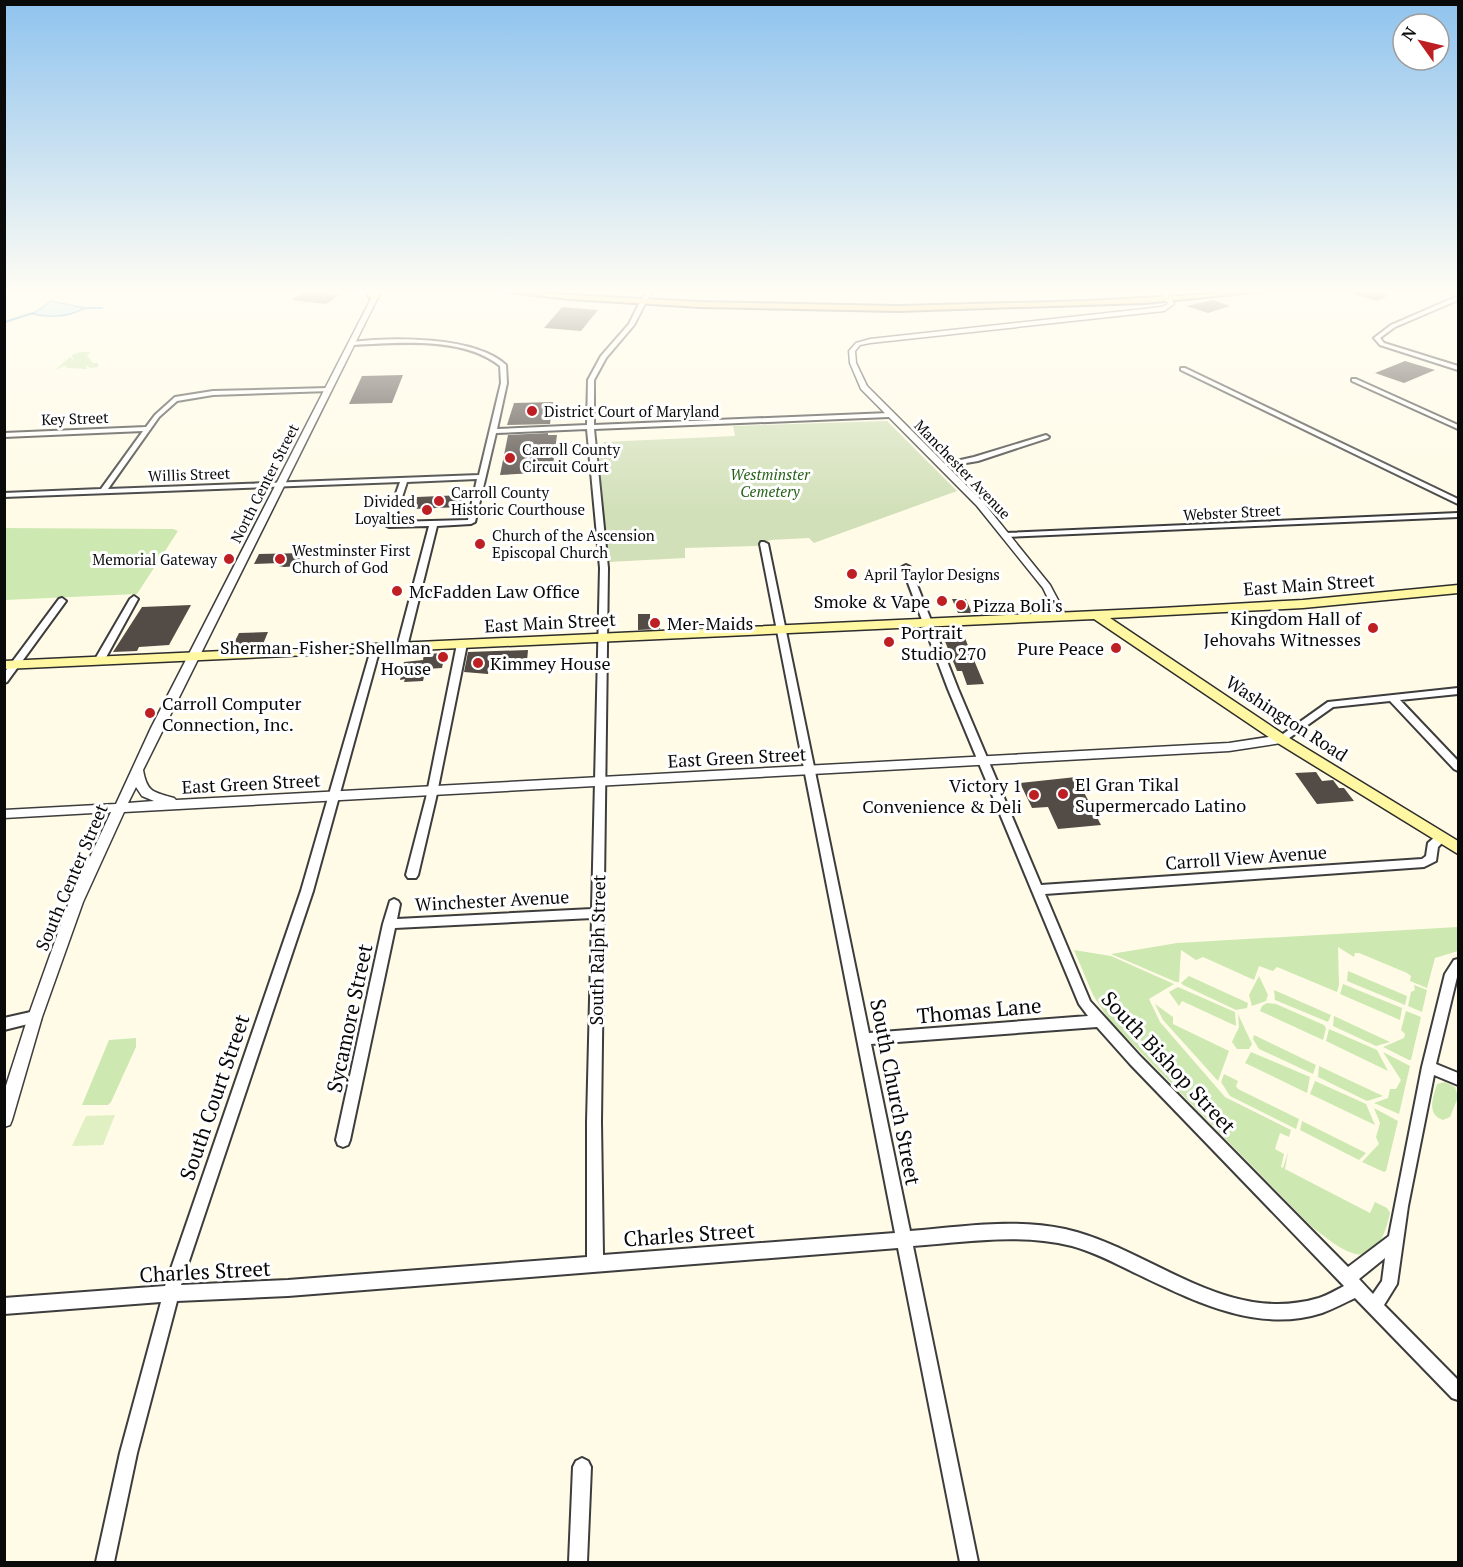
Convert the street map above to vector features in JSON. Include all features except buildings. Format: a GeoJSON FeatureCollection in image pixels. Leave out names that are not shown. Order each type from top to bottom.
{"type":"FeatureCollection","features":[{"type":"Feature","properties":{"kind":"main road","name":"East Main Street"},"geometry":{"type":"LineString","coordinates":[[11,665],[1097,615],[1127,618],[1161,612],[1303,604],[1458,589]]}},
{"type":"Feature","properties":{"kind":"main road","name":"Washington Road"},"geometry":{"type":"LineString","coordinates":[[1097,615],[1281,739],[1458,848]]}},
{"type":"Feature","properties":{"kind":"street","name":"North Center Street"},"geometry":{"type":"LineString","coordinates":[[193,656],[342,364]]}},
{"type":"Feature","properties":{"kind":"street"},"geometry":{"type":"LineString","coordinates":[[404,480],[389,525],[471,522],[505,377],[502,364]]}},
{"type":"Feature","properties":{"kind":"street","name":"South Ralph Street"},"geometry":{"type":"LineString","coordinates":[[595,1262],[597,913],[604,568],[591,427],[591,380],[599,364]]}},
{"type":"Feature","properties":{"kind":"street","name":"Manchester Avenue"},"geometry":{"type":"LineString","coordinates":[[854,364],[864,387],[942,465],[1006,535],[1051,593],[1062,617]]}},
{"type":"Feature","properties":{"kind":"street"},"geometry":{"type":"LineString","coordinates":[[1183,369],[1458,502]]}},
{"type":"Feature","properties":{"kind":"street"},"geometry":{"type":"LineString","coordinates":[[1354,380],[1458,428]]}},
{"type":"Feature","properties":{"kind":"street"},"geometry":{"type":"LineString","coordinates":[[103,491],[137,447],[147,429],[170,402],[183,396],[328,390]]}},
{"type":"Feature","properties":{"kind":"street"},"geometry":{"type":"LineString","coordinates":[[493,431],[890,415]]}},
{"type":"Feature","properties":{"kind":"street","name":"Key Street"},"geometry":{"type":"LineString","coordinates":[[4,435],[147,429]]}},
{"type":"Feature","properties":{"kind":"street"},"geometry":{"type":"LineString","coordinates":[[942,465],[975,459],[1046,437]]}},
{"type":"Feature","properties":{"kind":"street","name":"Willis Street"},"geometry":{"type":"LineString","coordinates":[[4,495],[482,477]]}},
{"type":"Feature","properties":{"kind":"street","name":"Webster Street"},"geometry":{"type":"LineString","coordinates":[[1006,535],[1458,515]]}},
{"type":"Feature","properties":{"kind":"street"},"geometry":{"type":"LineString","coordinates":[[402,646],[434,523]]}},
{"type":"Feature","properties":{"kind":"street","name":"South Church Street"},"geometry":{"type":"LineString","coordinates":[[764,544],[969,1563]]}},
{"type":"Feature","properties":{"kind":"street","name":"South Bishop Street"},"geometry":{"type":"LineString","coordinates":[[906,567],[953,689],[1085,1004],[1097,1021],[1458,1392]]}},
{"type":"Feature","properties":{"kind":"street"},"geometry":{"type":"LineString","coordinates":[[99,661],[134,598]]}},
{"type":"Feature","properties":{"kind":"street"},"geometry":{"type":"LineString","coordinates":[[4,680],[11,665],[62,601]]}},
{"type":"Feature","properties":{"kind":"street"},"geometry":{"type":"LineString","coordinates":[[412,875],[433,792],[462,644]]}},
{"type":"Feature","properties":{"kind":"street","name":"South Court Street"},"geometry":{"type":"LineString","coordinates":[[105,1563],[130,1442],[183,1250],[307,891],[375,648]]}},
{"type":"Feature","properties":{"kind":"street","name":"South Center Street"},"geometry":{"type":"LineString","coordinates":[[4,1120],[35,1017],[76,902],[193,656]]}},
{"type":"Feature","properties":{"kind":"street","name":"East Green Street"},"geometry":{"type":"LineString","coordinates":[[4,814],[1229,747],[1281,739],[1331,704],[1458,691]]}},
{"type":"Feature","properties":{"kind":"street"},"geometry":{"type":"LineString","coordinates":[[1392,697],[1458,766]]}},
{"type":"Feature","properties":{"kind":"street"},"geometry":{"type":"LineString","coordinates":[[138,769],[138,785],[153,797],[178,802],[208,803]]}},
{"type":"Feature","properties":{"kind":"street","name":"Carroll View Avenue"},"geometry":{"type":"LineString","coordinates":[[1036,890],[1424,862],[1432,858],[1432,846],[1440,838]]}},
{"type":"Feature","properties":{"kind":"street","name":"Sycamore Street"},"geometry":{"type":"LineString","coordinates":[[343,1140],[393,903]]}},
{"type":"Feature","properties":{"kind":"street","name":"Winchester Avenue"},"geometry":{"type":"LineString","coordinates":[[389,924],[597,913]]}},
{"type":"Feature","properties":{"kind":"street"},"geometry":{"type":"LineString","coordinates":[[1375,1305],[1389,1284],[1429,1067],[1451,974],[1458,964]]}},
{"type":"Feature","properties":{"kind":"street"},"geometry":{"type":"LineString","coordinates":[[4,1024],[35,1017]]}},
{"type":"Feature","properties":{"kind":"street","name":"Thomas Lane"},"geometry":{"type":"LineString","coordinates":[[864,1039],[1097,1021]]}},
{"type":"Feature","properties":{"kind":"street"},"geometry":{"type":"LineString","coordinates":[[1429,1067],[1458,1079]]}},
{"type":"Feature","properties":{"kind":"street","name":"Charles Street"},"geometry":{"type":"LineString","coordinates":[[4,1306],[171,1293],[288,1288],[595,1262],[1012,1231],[1060,1236],[1098,1248],[1199,1296],[1256,1309],[1307,1309],[1329,1303],[1396,1240]]}},
{"type":"Feature","properties":{"kind":"street"},"geometry":{"type":"LineString","coordinates":[[578,1563],[582,1467]]}},
{"type":"Feature","properties":{"kind":"green space"},"geometry":{"type":"Polygon","coordinates":[[[62,364],[98,364],[98,367],[90,368],[86,365],[87,369],[66,368],[67,365],[55,370],[62,364]]]}},
{"type":"Feature","properties":{"kind":"green space","name":"Westminster Cemetery"},"geometry":{"type":"Polygon","coordinates":[[[887,421],[957,491],[814,543],[809,538],[770,540],[757,546],[685,548],[685,558],[608,562],[599,461],[604,442],[735,436],[733,426],[887,421]]]}},
{"type":"Feature","properties":{"kind":"green space"},"geometry":{"type":"Polygon","coordinates":[[[4,528],[173,529],[178,531],[137,594],[5,600],[4,528]]]}},
{"type":"Feature","properties":{"kind":"green space"},"geometry":{"type":"Polygon","coordinates":[[[1458,927],[1458,951],[1435,958],[1427,988],[1410,981],[1411,976],[1407,973],[1359,953],[1355,953],[1354,957],[1338,947],[1339,985],[1337,992],[1277,967],[1273,971],[1259,966],[1254,980],[1203,957],[1196,960],[1181,950],[1179,982],[1176,982],[1111,954],[1177,943],[1458,927]]]}},
{"type":"Feature","properties":{"kind":"green space"},"geometry":{"type":"Polygon","coordinates":[[[1074,950],[1111,956],[1174,984],[1149,999],[1160,1022],[1225,1097],[1291,1130],[1289,1137],[1280,1133],[1275,1149],[1284,1154],[1281,1167],[1283,1168],[1288,1152],[1285,1169],[1370,1213],[1375,1202],[1387,1208],[1390,1213],[1377,1246],[1369,1253],[1349,1252],[1312,1227],[1109,1020],[1093,995],[1074,950]]]}},
{"type":"Feature","properties":{"kind":"green space"},"geometry":{"type":"Polygon","coordinates":[[[1348,971],[1407,996],[1405,1005],[1347,981],[1348,971]]]}},
{"type":"Feature","properties":{"kind":"green space"},"geometry":{"type":"Polygon","coordinates":[[[1189,976],[1248,1003],[1247,1008],[1236,1010],[1183,985],[1181,983],[1189,976]]]}},
{"type":"Feature","properties":{"kind":"green space"},"geometry":{"type":"Polygon","coordinates":[[[1259,976],[1268,995],[1266,1001],[1252,1006],[1249,995],[1259,976]]]}},
{"type":"Feature","properties":{"kind":"green space"},"geometry":{"type":"Polygon","coordinates":[[[1343,984],[1402,1008],[1400,1020],[1340,994],[1343,984]]]}},
{"type":"Feature","properties":{"kind":"green space"},"geometry":{"type":"Polygon","coordinates":[[[1414,985],[1427,990],[1422,1012],[1408,1006],[1411,992],[1415,990],[1414,985]]]}},
{"type":"Feature","properties":{"kind":"green space"},"geometry":{"type":"Polygon","coordinates":[[[1178,987],[1235,1012],[1236,1026],[1182,1001],[1179,1006],[1169,992],[1178,987]]]}},
{"type":"Feature","properties":{"kind":"green space"},"geometry":{"type":"Polygon","coordinates":[[[1274,990],[1331,1015],[1328,1022],[1275,1000],[1274,990]]]}},
{"type":"Feature","properties":{"kind":"green space"},"geometry":{"type":"Polygon","coordinates":[[[1267,1003],[1276,1004],[1324,1025],[1326,1028],[1323,1040],[1260,1011],[1267,1003]]]}},
{"type":"Feature","properties":{"kind":"green space"},"geometry":{"type":"Polygon","coordinates":[[[1155,1004],[1173,1017],[1173,1024],[1229,1051],[1218,1081],[1163,1020],[1155,1004]]]}},
{"type":"Feature","properties":{"kind":"green space"},"geometry":{"type":"Polygon","coordinates":[[[1406,1011],[1421,1017],[1411,1060],[1383,1047],[1404,1038],[1405,1034],[1401,1030],[1406,1011]]]}},
{"type":"Feature","properties":{"kind":"green space"},"geometry":{"type":"Polygon","coordinates":[[[1238,1014],[1252,1044],[1249,1049],[1237,1049],[1232,1042],[1239,1027],[1238,1014]]]}},
{"type":"Feature","properties":{"kind":"green space"},"geometry":{"type":"Polygon","coordinates":[[[1334,1016],[1390,1042],[1376,1046],[1333,1026],[1334,1016]]]}},
{"type":"Feature","properties":{"kind":"green space"},"geometry":{"type":"Polygon","coordinates":[[[1329,1029],[1377,1050],[1388,1071],[1326,1041],[1329,1029]]]}},
{"type":"Feature","properties":{"kind":"green space"},"geometry":{"type":"Polygon","coordinates":[[[1254,1035],[1316,1065],[1313,1074],[1259,1049],[1253,1039],[1254,1035]]]}},
{"type":"Feature","properties":{"kind":"green space"},"geometry":{"type":"Polygon","coordinates":[[[136,1038],[136,1047],[111,1102],[108,1105],[82,1105],[109,1040],[136,1038]]]}},
{"type":"Feature","properties":{"kind":"green space"},"geometry":{"type":"Polygon","coordinates":[[[1251,1052],[1310,1077],[1307,1093],[1245,1063],[1251,1052]]]}},
{"type":"Feature","properties":{"kind":"green space"},"geometry":{"type":"Polygon","coordinates":[[[1383,1052],[1410,1066],[1399,1114],[1374,1103],[1388,1098],[1390,1089],[1396,1089],[1401,1080],[1383,1052]]]}},
{"type":"Feature","properties":{"kind":"green space"},"geometry":{"type":"Polygon","coordinates":[[[1319,1066],[1383,1096],[1367,1101],[1318,1077],[1319,1066]]]}},
{"type":"Feature","properties":{"kind":"green space"},"geometry":{"type":"Polygon","coordinates":[[[1224,1074],[1238,1081],[1236,1086],[1238,1089],[1299,1119],[1296,1129],[1230,1096],[1221,1082],[1224,1074]]]}},
{"type":"Feature","properties":{"kind":"green space"},"geometry":{"type":"Polygon","coordinates":[[[1315,1081],[1366,1104],[1375,1125],[1310,1094],[1315,1081]]]}},
{"type":"Feature","properties":{"kind":"green space"},"geometry":{"type":"Polygon","coordinates":[[[1445,1082],[1455,1087],[1458,1097],[1450,1117],[1443,1120],[1434,1114],[1432,1105],[1437,1084],[1445,1082]]]}},
{"type":"Feature","properties":{"kind":"green space"},"geometry":{"type":"Polygon","coordinates":[[[1374,1108],[1398,1121],[1384,1172],[1362,1162],[1379,1144],[1376,1137],[1380,1123],[1374,1108]]]}},
{"type":"Feature","properties":{"kind":"green space"},"geometry":{"type":"Polygon","coordinates":[[[115,1115],[103,1145],[72,1146],[86,1116],[115,1115]]]}},
{"type":"Feature","properties":{"kind":"green space"},"geometry":{"type":"Polygon","coordinates":[[[1302,1121],[1366,1153],[1359,1160],[1300,1130],[1302,1121]]]}},
{"type":"Feature","properties":{"kind":"place","name":"District Court of Maryland"},"geometry":{"type":"Point","coordinates":[532,411]}},
{"type":"Feature","properties":{"kind":"place","name":"Carroll County Circuit Court"},"geometry":{"type":"Point","coordinates":[510,458]}},
{"type":"Feature","properties":{"kind":"place","name":"Carroll County Historic Courthouse"},"geometry":{"type":"Point","coordinates":[439,501]}},
{"type":"Feature","properties":{"kind":"place","name":"Divided Loyalties"},"geometry":{"type":"Point","coordinates":[427,510]}},
{"type":"Feature","properties":{"kind":"place","name":"Church of the Ascension Episcopal Church"},"geometry":{"type":"Point","coordinates":[480,544]}},
{"type":"Feature","properties":{"kind":"place","name":"Memorial Gateway"},"geometry":{"type":"Point","coordinates":[229,559]}},
{"type":"Feature","properties":{"kind":"place","name":"Westminster First Church of God"},"geometry":{"type":"Point","coordinates":[280,559]}},
{"type":"Feature","properties":{"kind":"place","name":"April Taylor Designs"},"geometry":{"type":"Point","coordinates":[852,574]}},
{"type":"Feature","properties":{"kind":"place","name":"McFadden Law Office"},"geometry":{"type":"Point","coordinates":[397,591]}},
{"type":"Feature","properties":{"kind":"place","name":"Smoke & Vape"},"geometry":{"type":"Point","coordinates":[942,601]}},
{"type":"Feature","properties":{"kind":"place","name":"Pizza Boli's"},"geometry":{"type":"Point","coordinates":[961,605]}},
{"type":"Feature","properties":{"kind":"place","name":"Mer-Maids"},"geometry":{"type":"Point","coordinates":[655,623]}},
{"type":"Feature","properties":{"kind":"place","name":"Kingdom Hall of Jehovahs Witnesses"},"geometry":{"type":"Point","coordinates":[1373,628]}},
{"type":"Feature","properties":{"kind":"place","name":"Portrait Studio 270"},"geometry":{"type":"Point","coordinates":[889,642]}},
{"type":"Feature","properties":{"kind":"place","name":"Pure Peace"},"geometry":{"type":"Point","coordinates":[1116,648]}},
{"type":"Feature","properties":{"kind":"place","name":"Sherman-Fisher-Shellman House"},"geometry":{"type":"Point","coordinates":[443,657]}},
{"type":"Feature","properties":{"kind":"place","name":"Kimmey House"},"geometry":{"type":"Point","coordinates":[478,663]}},
{"type":"Feature","properties":{"kind":"place","name":"Carroll Computer Connection, Inc."},"geometry":{"type":"Point","coordinates":[150,713]}},
{"type":"Feature","properties":{"kind":"place","name":"El Gran Tikal Supermercado Latino"},"geometry":{"type":"Point","coordinates":[1063,794]}},
{"type":"Feature","properties":{"kind":"place","name":"Victory 1 Convenience & Deli"},"geometry":{"type":"Point","coordinates":[1034,795]}}]}
